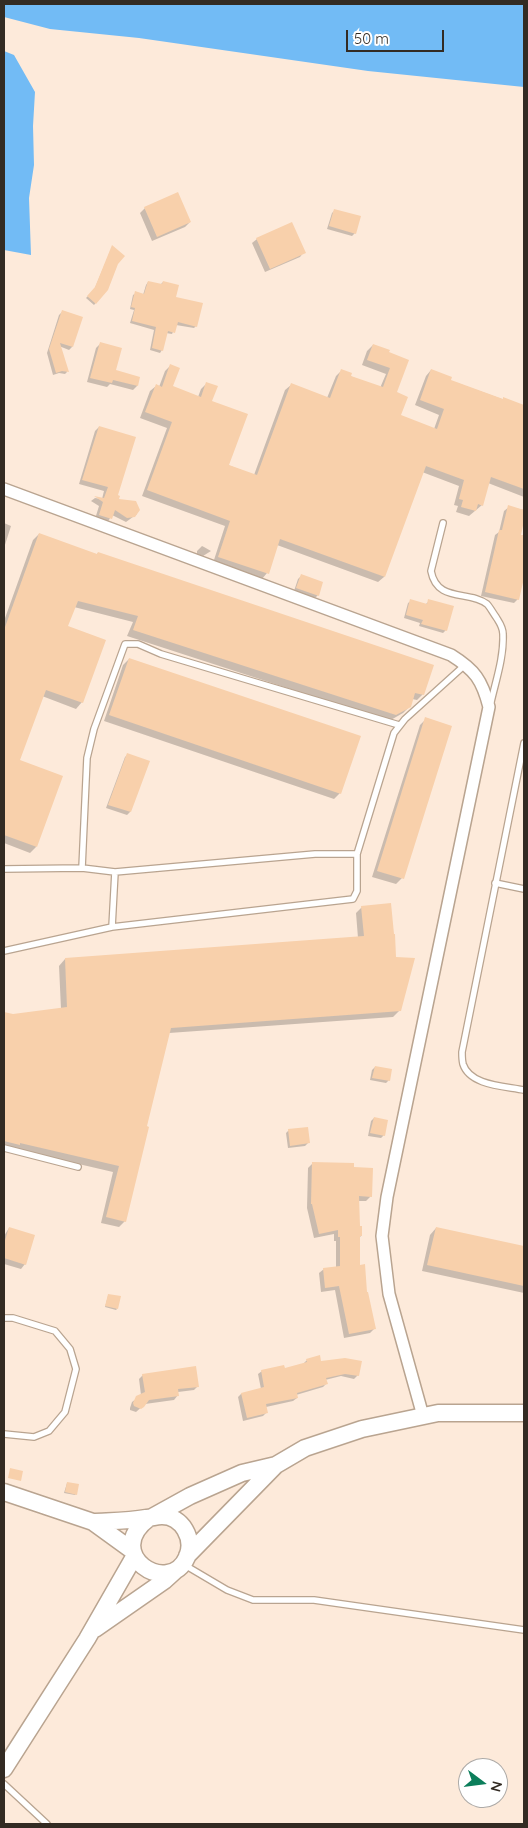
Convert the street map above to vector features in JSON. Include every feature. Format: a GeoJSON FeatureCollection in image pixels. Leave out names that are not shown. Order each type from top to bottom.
{"type":"FeatureCollection","features":[{"type":"Feature","properties":{"kind":"main road"},"geometry":{"type":"LineString","coordinates":[[4,1769],[92,1632],[134,1554],[133,1538],[139,1526],[150,1518],[190,1496],[242,1473],[276,1464],[305,1448],[362,1429],[438,1413],[524,1414]]}},
{"type":"Feature","properties":{"kind":"main road"},"geometry":{"type":"LineString","coordinates":[[92,1632],[156,1586],[182,1563],[276,1464]]}},
{"type":"Feature","properties":{"kind":"main road"},"geometry":{"type":"LineString","coordinates":[[4,1492],[93,1522],[134,1554],[142,1567],[153,1573],[165,1574],[182,1563],[190,1546],[188,1534],[182,1525],[173,1518],[162,1516],[93,1522]]}},
{"type":"Feature","properties":{"kind":"street"},"geometry":{"type":"LineString","coordinates":[[4,489],[442,652],[466,664],[484,687],[489,707],[387,1197],[382,1236],[388,1294],[423,1416]]}},
{"type":"Feature","properties":{"kind":"lane"},"geometry":{"type":"LineString","coordinates":[[443,523],[431,570],[432,578],[448,593],[488,605],[500,623],[503,632],[500,665],[489,707]]}},
{"type":"Feature","properties":{"kind":"lane"},"geometry":{"type":"LineString","coordinates":[[82,868],[87,758],[94,729],[125,644],[138,644],[161,654],[399,725]]}},
{"type":"Feature","properties":{"kind":"lane"},"geometry":{"type":"LineString","coordinates":[[4,951],[112,927],[354,899],[357,891],[357,854],[394,733],[399,725],[466,664]]}},
{"type":"Feature","properties":{"kind":"lane"},"geometry":{"type":"LineString","coordinates":[[524,743],[462,1052],[463,1065],[471,1076],[481,1081],[524,1090]]}},
{"type":"Feature","properties":{"kind":"lane"},"geometry":{"type":"LineString","coordinates":[[4,869],[82,868],[116,872],[315,854],[357,854]]}},
{"type":"Feature","properties":{"kind":"lane"},"geometry":{"type":"LineString","coordinates":[[112,927],[116,872]]}},
{"type":"Feature","properties":{"kind":"lane"},"geometry":{"type":"LineString","coordinates":[[495,883],[524,889]]}},
{"type":"Feature","properties":{"kind":"lane"},"geometry":{"type":"LineString","coordinates":[[4,1148],[78,1167]]}},
{"type":"Feature","properties":{"kind":"lane"},"geometry":{"type":"LineString","coordinates":[[4,1318],[13,1318],[55,1331],[70,1349],[76,1369],[65,1412],[49,1431],[34,1437],[4,1434]]}},
{"type":"Feature","properties":{"kind":"lane"},"geometry":{"type":"LineString","coordinates":[[182,1563],[227,1590],[253,1600],[314,1600],[524,1630]]}},
{"type":"Feature","properties":{"kind":"lane"},"geometry":{"type":"LineString","coordinates":[[4,1784],[47,1824]]}},
{"type":"Feature","properties":{"kind":"water"},"geometry":{"type":"Polygon","coordinates":[[[4,4],[524,4],[524,87],[368,71],[139,38],[50,29],[4,17],[4,4]]]}},
{"type":"Feature","properties":{"kind":"water"},"geometry":{"type":"Polygon","coordinates":[[[4,51],[14,55],[35,92],[33,126],[34,165],[29,198],[31,255],[4,250],[4,51]]]}},
{"type":"Feature","properties":{"kind":"building"},"geometry":{"type":"Polygon","coordinates":[[[178,192],[191,222],[157,237],[144,207],[178,192]]]}},
{"type":"Feature","properties":{"kind":"building"},"geometry":{"type":"Polygon","coordinates":[[[334,209],[361,216],[356,234],[329,226],[334,209]]]}},
{"type":"Feature","properties":{"kind":"building"},"geometry":{"type":"Polygon","coordinates":[[[292,222],[306,253],[270,269],[256,238],[292,222]]]}},
{"type":"Feature","properties":{"kind":"building"},"geometry":{"type":"Polygon","coordinates":[[[112,245],[125,256],[118,264],[108,290],[96,304],[87,296],[95,287],[112,245]]]}},
{"type":"Feature","properties":{"kind":"building"},"geometry":{"type":"Polygon","coordinates":[[[148,281],[162,284],[163,281],[179,285],[176,297],[203,303],[197,327],[178,322],[175,333],[168,331],[163,351],[152,348],[156,327],[132,321],[135,308],[131,307],[135,291],[144,294],[148,281]]]}},
{"type":"Feature","properties":{"kind":"building"},"geometry":{"type":"Polygon","coordinates":[[[62,310],[83,317],[73,347],[60,343],[69,372],[62,371],[56,373],[49,349],[62,310]]]}},
{"type":"Feature","properties":{"kind":"building"},"geometry":{"type":"Polygon","coordinates":[[[100,342],[122,348],[116,370],[140,377],[138,386],[113,380],[112,383],[90,378],[100,342]]]}},
{"type":"Feature","properties":{"kind":"building"},"geometry":{"type":"Polygon","coordinates":[[[373,344],[409,360],[397,392],[408,397],[401,415],[437,429],[444,409],[420,400],[431,369],[452,377],[451,380],[524,405],[524,489],[491,477],[483,506],[478,504],[476,511],[461,507],[463,500],[459,499],[464,480],[426,466],[385,577],[280,539],[269,574],[218,557],[230,521],[147,490],[172,422],[145,412],[156,384],[162,387],[170,364],[180,368],[173,386],[201,397],[206,382],[218,386],[212,401],[248,414],[229,465],[257,475],[291,383],[330,398],[341,369],[352,373],[351,376],[383,387],[390,368],[367,360],[373,344]]]}},
{"type":"Feature","properties":{"kind":"building"},"geometry":{"type":"Polygon","coordinates":[[[99,426],[136,437],[118,495],[120,496],[119,499],[136,501],[140,510],[135,517],[127,518],[115,510],[112,519],[99,515],[103,502],[94,496],[104,498],[108,487],[82,480],[99,426]]]}},
{"type":"Feature","properties":{"kind":"building"},"geometry":{"type":"Polygon","coordinates":[[[508,505],[524,510],[521,535],[524,535],[524,578],[519,600],[485,592],[499,530],[502,530],[508,505]]]}},
{"type":"Feature","properties":{"kind":"building"},"geometry":{"type":"Polygon","coordinates":[[[39,533],[97,554],[98,552],[434,665],[424,695],[415,693],[411,707],[396,715],[133,630],[138,616],[78,601],[68,626],[106,640],[83,703],[46,690],[20,760],[63,776],[37,847],[4,835],[4,630],[39,533]]]}},
{"type":"Feature","properties":{"kind":"building"},"geometry":{"type":"Polygon","coordinates":[[[301,574],[323,582],[319,596],[296,588],[301,574]]]}},
{"type":"Feature","properties":{"kind":"building"},"geometry":{"type":"Polygon","coordinates":[[[410,599],[427,604],[428,599],[454,606],[447,631],[421,624],[423,620],[406,615],[410,599]]]}},
{"type":"Feature","properties":{"kind":"building"},"geometry":{"type":"Polygon","coordinates":[[[129,658],[361,736],[341,794],[109,715],[129,658]]]}},
{"type":"Feature","properties":{"kind":"building"},"geometry":{"type":"Polygon","coordinates":[[[425,717],[452,726],[404,879],[377,871],[425,717]]]}},
{"type":"Feature","properties":{"kind":"building"},"geometry":{"type":"Polygon","coordinates":[[[127,753],[150,761],[131,812],[108,805],[127,753]]]}},
{"type":"Feature","properties":{"kind":"building"},"geometry":{"type":"Polygon","coordinates":[[[391,903],[396,957],[415,958],[401,1011],[171,1028],[126,1222],[106,1217],[119,1166],[4,1141],[4,1012],[13,1014],[67,1007],[65,958],[364,936],[361,906],[391,903]]]}},
{"type":"Feature","properties":{"kind":"building"},"geometry":{"type":"Polygon","coordinates":[[[375,1066],[392,1069],[390,1081],[372,1078],[375,1066]]]}},
{"type":"Feature","properties":{"kind":"building"},"geometry":{"type":"Polygon","coordinates":[[[374,1117],[388,1120],[385,1136],[370,1133],[374,1117]]]}},
{"type":"Feature","properties":{"kind":"building"},"geometry":{"type":"Polygon","coordinates":[[[308,1127],[310,1143],[290,1146],[288,1129],[308,1127]]]}},
{"type":"Feature","properties":{"kind":"building"},"geometry":{"type":"Polygon","coordinates":[[[312,1162],[354,1163],[354,1167],[373,1168],[372,1197],[359,1196],[360,1226],[362,1226],[360,1265],[365,1264],[367,1292],[376,1329],[349,1334],[339,1286],[325,1288],[323,1268],[340,1266],[340,1237],[338,1237],[338,1230],[319,1234],[311,1204],[312,1162]]]}},
{"type":"Feature","properties":{"kind":"building"},"geometry":{"type":"Polygon","coordinates":[[[9,1227],[35,1235],[26,1265],[4,1258],[4,1244],[9,1227]]]}},
{"type":"Feature","properties":{"kind":"building"},"geometry":{"type":"Polygon","coordinates":[[[436,1227],[524,1246],[524,1286],[427,1265],[436,1227]]]}},
{"type":"Feature","properties":{"kind":"building"},"geometry":{"type":"Polygon","coordinates":[[[108,1294],[121,1296],[118,1309],[105,1306],[108,1294]]]}},
{"type":"Feature","properties":{"kind":"building"},"geometry":{"type":"Polygon","coordinates":[[[320,1355],[321,1361],[345,1358],[362,1361],[359,1376],[345,1374],[326,1378],[328,1384],[297,1393],[298,1398],[266,1404],[268,1413],[247,1418],[241,1393],[264,1387],[261,1370],[284,1365],[285,1368],[307,1362],[306,1359],[320,1355]]]}},
{"type":"Feature","properties":{"kind":"building"},"geometry":{"type":"Polygon","coordinates":[[[196,1366],[199,1387],[178,1389],[179,1396],[149,1400],[141,1409],[134,1406],[133,1403],[136,1396],[145,1392],[142,1374],[196,1366]]]}},
{"type":"Feature","properties":{"kind":"building"},"geometry":{"type":"Polygon","coordinates":[[[10,1468],[23,1471],[21,1481],[8,1478],[10,1468]]]}},
{"type":"Feature","properties":{"kind":"building"},"geometry":{"type":"Polygon","coordinates":[[[67,1482],[79,1484],[77,1495],[65,1492],[67,1482]]]}}]}
